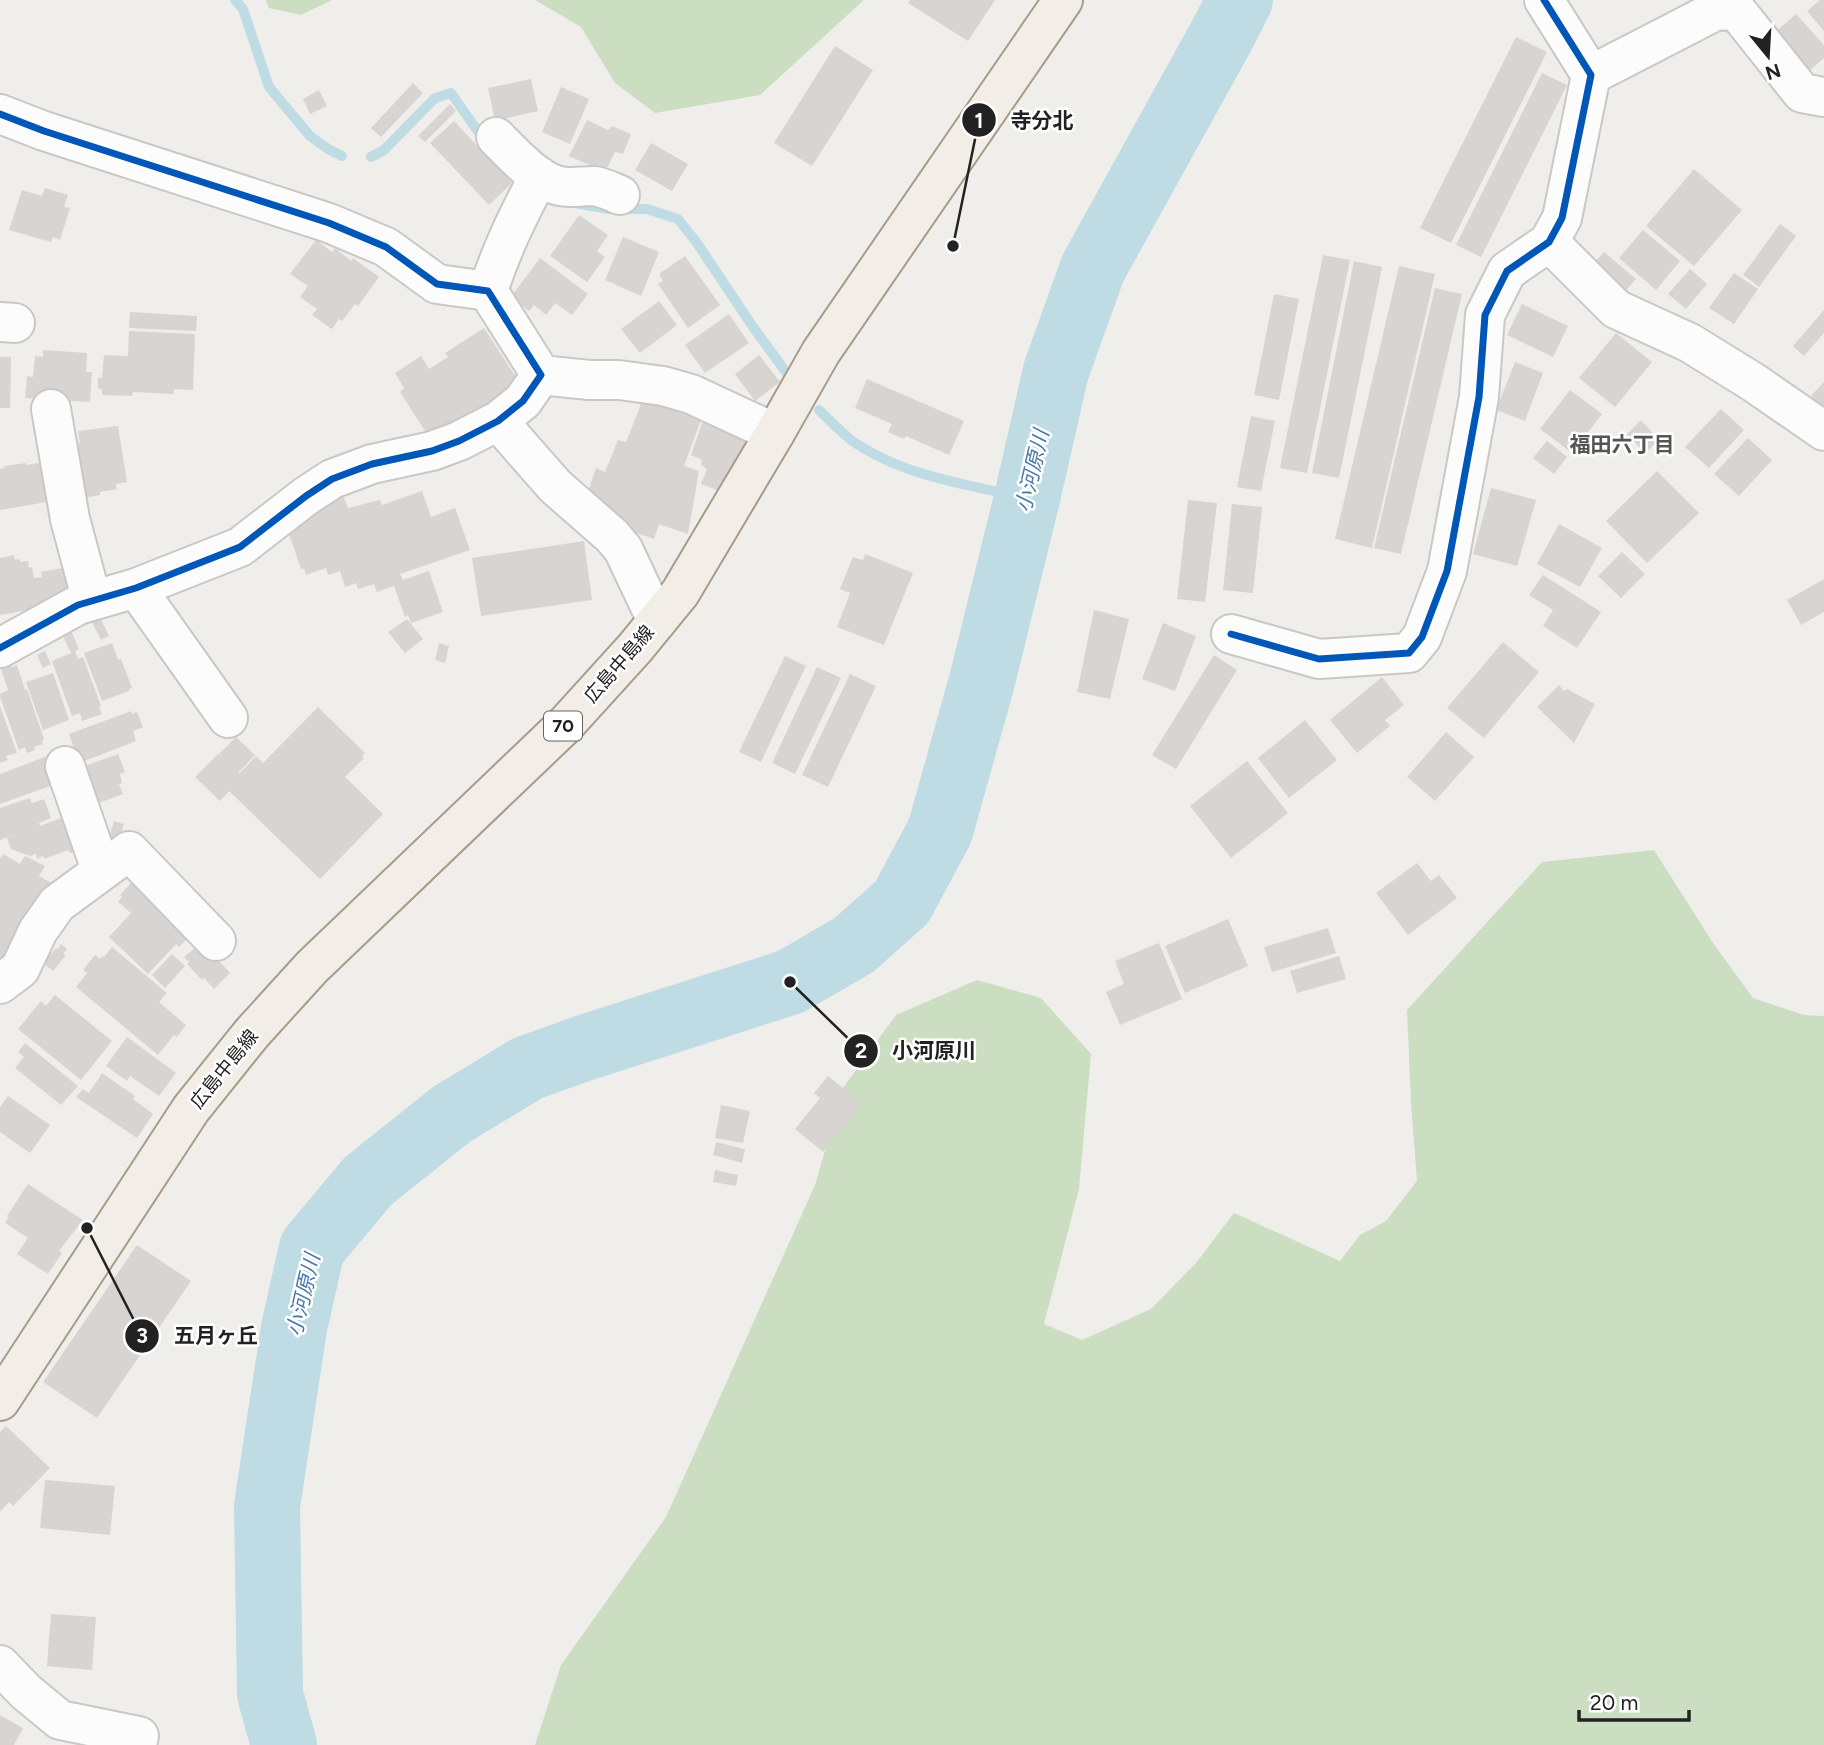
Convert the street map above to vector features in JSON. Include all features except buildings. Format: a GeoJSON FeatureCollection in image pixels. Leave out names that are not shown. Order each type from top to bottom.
{"type":"FeatureCollection","features":[{"type":"Feature","properties":{"kind":"main road","name":"広島中島線"},"geometry":{"type":"LineString","coordinates":[[0,1401],[191,1109],[252,1033],[312,967],[566,724],[635,648],[680,593],[821,352],[1063,0]]}},
{"type":"Feature","properties":{"kind":"street"},"geometry":{"type":"LineString","coordinates":[[1231,634],[1319,659],[1409,653],[1422,637],[1447,571],[1479,397],[1485,315],[1507,271],[1549,242],[1562,218],[1591,75],[1544,0]]}},
{"type":"Feature","properties":{"kind":"street"},"geometry":{"type":"LineString","coordinates":[[1591,75],[1714,11],[1736,10],[1802,93],[1824,97]]}},
{"type":"Feature","properties":{"kind":"street"},"geometry":{"type":"LineString","coordinates":[[0,114],[44,131],[329,223],[386,247],[437,284],[488,291],[541,375]]}},
{"type":"Feature","properties":{"kind":"street"},"geometry":{"type":"LineString","coordinates":[[496,137],[539,176],[556,185],[597,186],[620,195]]}},
{"type":"Feature","properties":{"kind":"street"},"geometry":{"type":"LineString","coordinates":[[488,291],[507,238],[539,176]]}},
{"type":"Feature","properties":{"kind":"street"},"geometry":{"type":"LineString","coordinates":[[1549,242],[1616,309],[1690,343],[1754,382],[1824,431]]}},
{"type":"Feature","properties":{"kind":"street"},"geometry":{"type":"LineString","coordinates":[[541,375],[663,386],[691,394],[775,433]]}},
{"type":"Feature","properties":{"kind":"street"},"geometry":{"type":"LineString","coordinates":[[0,648],[78,605],[136,588],[240,547],[297,502],[332,479],[372,464],[432,451],[499,421],[523,401],[541,375]]}},
{"type":"Feature","properties":{"kind":"street"},"geometry":{"type":"LineString","coordinates":[[51,409],[70,519],[92,601]]}},
{"type":"Feature","properties":{"kind":"street"},"geometry":{"type":"LineString","coordinates":[[499,421],[555,486],[618,543],[657,621]]}},
{"type":"Feature","properties":{"kind":"street"},"geometry":{"type":"LineString","coordinates":[[136,588],[228,718]]}},
{"type":"Feature","properties":{"kind":"street"},"geometry":{"type":"LineString","coordinates":[[65,766],[102,870]]}},
{"type":"Feature","properties":{"kind":"street"},"geometry":{"type":"LineString","coordinates":[[0,984],[20,969],[38,931],[57,904],[129,851],[216,941]]}},
{"type":"Feature","properties":{"kind":"street"},"geometry":{"type":"LineString","coordinates":[[0,1665],[26,1692],[54,1732],[139,1736],[137,1745]]}},
{"type":"Feature","properties":{"kind":"green space"},"geometry":{"type":"Polygon","coordinates":[[[266,0],[332,0],[301,15],[269,8],[266,0]]]}},
{"type":"Feature","properties":{"kind":"green space"},"geometry":{"type":"Polygon","coordinates":[[[535,0],[864,0],[760,95],[655,113],[615,83],[581,27],[535,0]]]}},
{"type":"Feature","properties":{"kind":"green space"},"geometry":{"type":"Polygon","coordinates":[[[1654,850],[1713,943],[1753,998],[1804,1015],[1824,1016],[1824,1745],[535,1745],[561,1665],[666,1517],[815,1185],[843,1088],[896,1015],[977,980],[1041,998],[1091,1054],[1079,1189],[1044,1324],[1082,1340],[1151,1309],[1196,1263],[1234,1213],[1340,1261],[1360,1235],[1386,1221],[1417,1181],[1407,1010],[1542,862],[1654,850]]]}},
{"type":"Feature","properties":{"kind":"waterway"},"geometry":{"type":"LineString","coordinates":[[235,0],[243,9],[269,87],[310,136],[342,156]]}},
{"type":"Feature","properties":{"kind":"waterway","name":"小河原川"},"geometry":{"type":"LineString","coordinates":[[284,1745],[270,1694],[267,1506],[294,1328],[312,1248],[368,1181],[452,1114],[528,1068],[790,982],[854,945],[902,902],[940,831],[982,681],[1056,371],[1093,268],[1240,0]]}},
{"type":"Feature","properties":{"kind":"waterway"},"geometry":{"type":"LineString","coordinates":[[371,157],[384,150],[435,98],[451,93],[479,133]]}},
{"type":"Feature","properties":{"kind":"waterway"},"geometry":{"type":"LineString","coordinates":[[575,203],[609,209],[647,209],[678,219],[788,375]]}},
{"type":"Feature","properties":{"kind":"waterway"},"geometry":{"type":"LineString","coordinates":[[819,410],[851,440],[892,462],[936,478],[1027,498]]}},
{"type":"Feature","properties":{"kind":"cycle path"},"geometry":{"type":"LineString","coordinates":[[1231,634],[1319,659],[1409,653],[1422,637],[1447,571],[1479,397],[1485,315],[1507,271],[1549,242],[1562,218],[1591,75],[1544,0]]}},
{"type":"Feature","properties":{"kind":"cycle path"},"geometry":{"type":"LineString","coordinates":[[0,114],[44,131],[329,223],[386,247],[437,284],[488,291],[541,375],[523,401],[498,421],[459,441],[432,451],[372,464],[332,479],[240,547],[136,588],[78,605],[0,648]]}},
{"type":"Feature","properties":{"kind":"place","name":"寺分北"},"geometry":{"type":"Point","coordinates":[953,246]}},
{"type":"Feature","properties":{"kind":"place","name":"小河原川"},"geometry":{"type":"Point","coordinates":[790,982]}},
{"type":"Feature","properties":{"kind":"place","name":"五月ヶ丘"},"geometry":{"type":"Point","coordinates":[87,1228]}},
{"type":"Feature","properties":{"kind":"district","name":"福田六丁目"},"geometry":{"type":"Point","coordinates":[1622,444]}}]}
